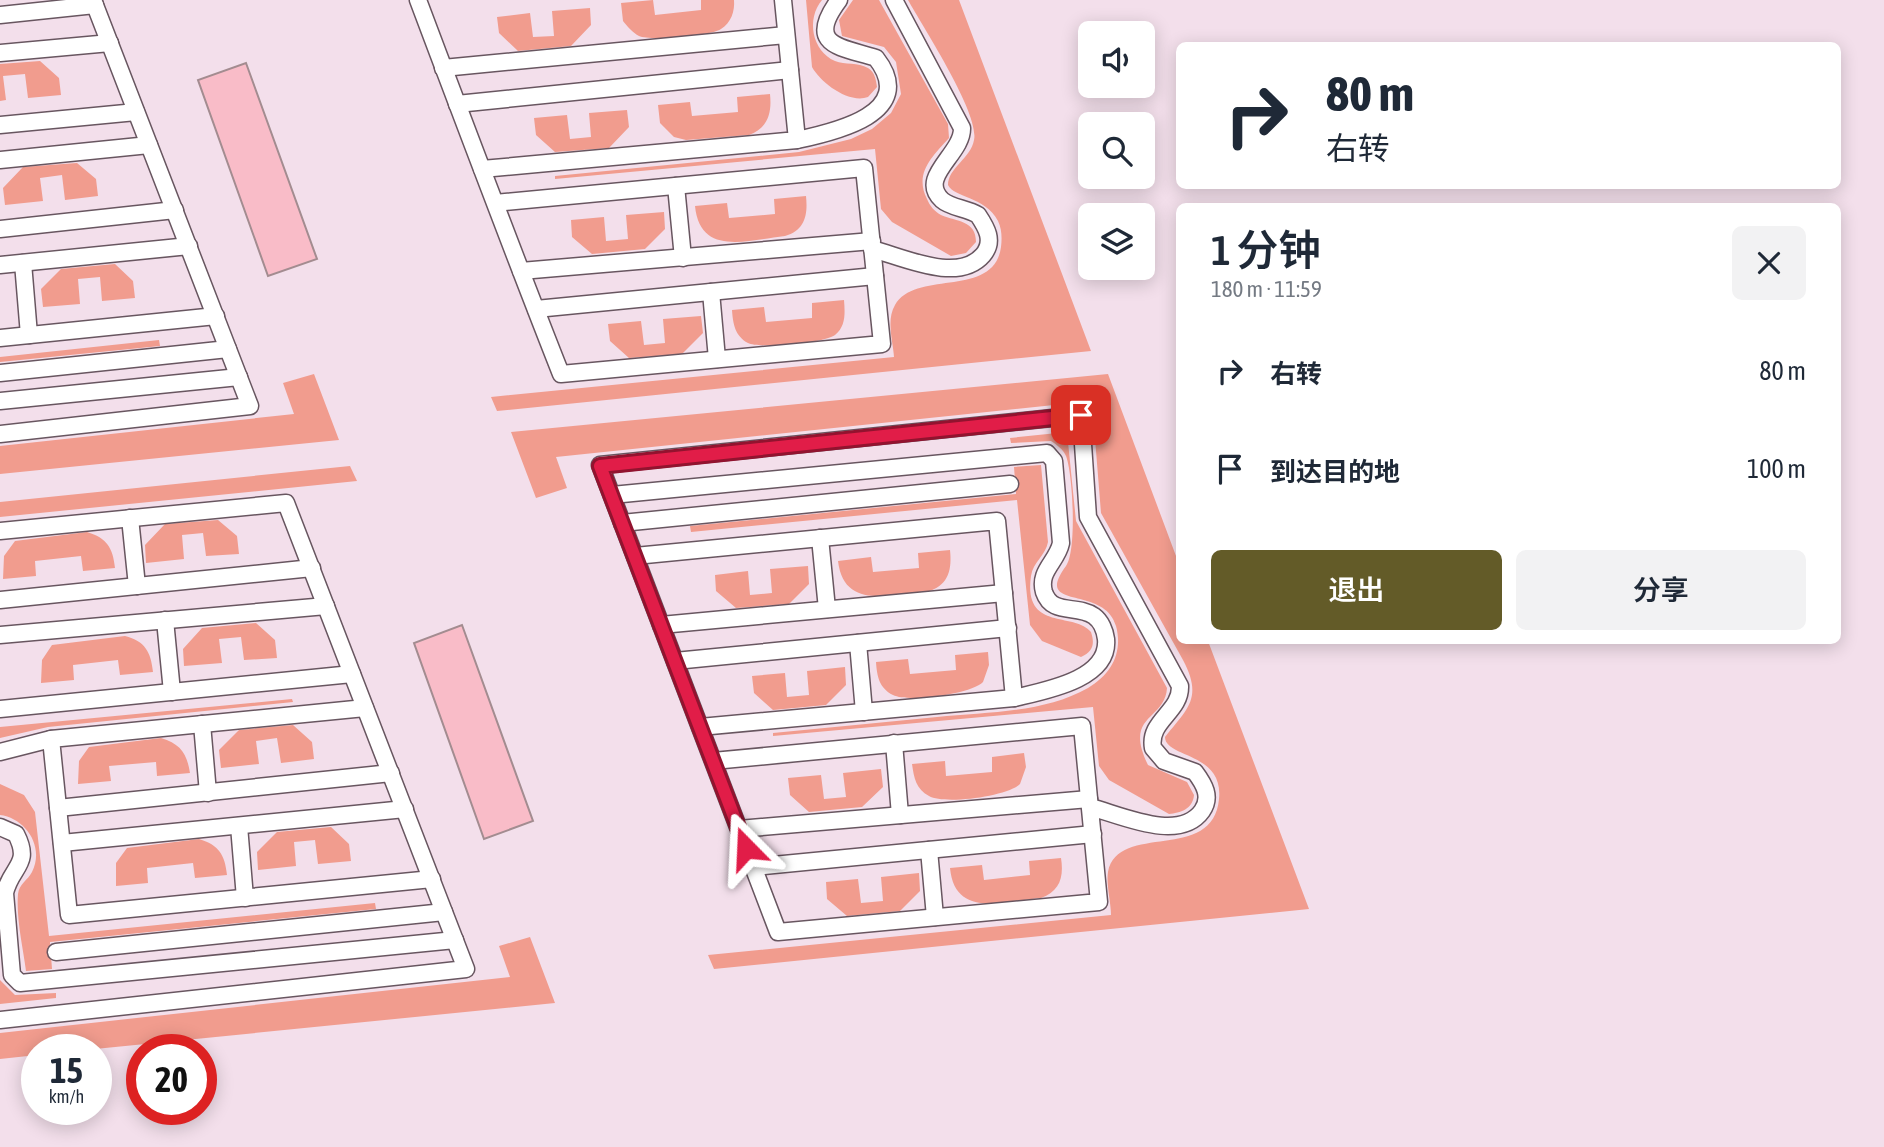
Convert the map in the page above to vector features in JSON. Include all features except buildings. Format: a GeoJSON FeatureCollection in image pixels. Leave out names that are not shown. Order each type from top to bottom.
{"type":"FeatureCollection","features":[{"type":"Feature","properties":{"kind":"lane"},"geometry":{"type":"LineString","coordinates":[[418,0],[443,68],[536,310],[561,374],[882,344],[864,168],[495,203]]}},
{"type":"Feature","properties":{"kind":"lane"},"geometry":{"type":"LineString","coordinates":[[783,0],[797,139]]}},
{"type":"Feature","properties":{"kind":"lane"},"geometry":{"type":"LineString","coordinates":[[482,169],[797,139],[846,127],[865,118],[881,105],[888,90],[885,69],[876,58],[841,50],[832,45],[827,34],[827,14],[839,0]]}},
{"type":"Feature","properties":{"kind":"lane"},"geometry":{"type":"LineString","coordinates":[[521,271],[872,245],[950,269],[973,264],[988,247],[989,237],[978,215],[947,203],[940,198],[936,190],[936,174],[960,144],[962,128],[894,0]]}},
{"type":"Feature","properties":{"kind":"lane"},"geometry":{"type":"LineString","coordinates":[[0,15],[94,3],[250,406],[0,434]]}},
{"type":"Feature","properties":{"kind":"lane"},"geometry":{"type":"LineString","coordinates":[[443,68],[786,35]]}},
{"type":"Feature","properties":{"kind":"lane"},"geometry":{"type":"LineString","coordinates":[[0,53],[110,43]]}},
{"type":"Feature","properties":{"kind":"lane"},"geometry":{"type":"LineString","coordinates":[[457,104],[790,71]]}},
{"type":"Feature","properties":{"kind":"lane"},"geometry":{"type":"LineString","coordinates":[[0,125],[136,111]]}},
{"type":"Feature","properties":{"kind":"lane"},"geometry":{"type":"LineString","coordinates":[[0,160],[149,145]]}},
{"type":"Feature","properties":{"kind":"lane"},"geometry":{"type":"LineString","coordinates":[[676,186],[682,258]]}},
{"type":"Feature","properties":{"kind":"lane"},"geometry":{"type":"LineString","coordinates":[[0,229],[175,210]]}},
{"type":"Feature","properties":{"kind":"lane"},"geometry":{"type":"LineString","coordinates":[[0,265],[188,246]]}},
{"type":"Feature","properties":{"kind":"lane"},"geometry":{"type":"LineString","coordinates":[[23,263],[29,335]]}},
{"type":"Feature","properties":{"kind":"lane"},"geometry":{"type":"LineString","coordinates":[[536,310],[875,276]]}},
{"type":"Feature","properties":{"kind":"lane"},"geometry":{"type":"LineString","coordinates":[[711,292],[717,359]]}},
{"type":"Feature","properties":{"kind":"lane"},"geometry":{"type":"LineString","coordinates":[[0,338],[216,316]]}},
{"type":"Feature","properties":{"kind":"lane"},"geometry":{"type":"LineString","coordinates":[[0,373],[228,349]]}},
{"type":"Feature","properties":{"kind":"lane"},"geometry":{"type":"LineString","coordinates":[[0,401],[239,377]]}},
{"type":"Feature","properties":{"kind":"lane"},"geometry":{"type":"LineString","coordinates":[[713,761],[1082,726],[1090,803],[1093,834],[1099,902],[778,932],[600,466],[1081,415],[1088,517],[1180,686],[1178,702],[1154,731],[1153,747],[1157,757],[1195,772],[1207,794],[1206,805],[1199,814],[1182,825],[1167,827],[1090,803],[739,829]]}},
{"type":"Feature","properties":{"kind":"lane"},"geometry":{"type":"LineString","coordinates":[[612,495],[1047,453],[1054,461],[1061,543],[1059,554],[1045,571],[1044,592],[1050,603],[1059,608],[1094,616],[1103,626],[1106,649],[1099,663],[1083,676],[1064,685],[1014,698],[700,727]]}},
{"type":"Feature","properties":{"kind":"lane"},"geometry":{"type":"LineString","coordinates":[[622,523],[1010,484]]}},
{"type":"Feature","properties":{"kind":"lane"},"geometry":{"type":"LineString","coordinates":[[0,531],[286,503],[466,970],[0,1020]]}},
{"type":"Feature","properties":{"kind":"lane"},"geometry":{"type":"LineString","coordinates":[[130,519],[136,586]]}},
{"type":"Feature","properties":{"kind":"lane"},"geometry":{"type":"LineString","coordinates":[[635,556],[997,521],[1014,698]]}},
{"type":"Feature","properties":{"kind":"lane"},"geometry":{"type":"LineString","coordinates":[[820,538],[827,610]]}},
{"type":"Feature","properties":{"kind":"lane"},"geometry":{"type":"LineString","coordinates":[[0,600],[312,568]]}},
{"type":"Feature","properties":{"kind":"lane"},"geometry":{"type":"LineString","coordinates":[[661,625],[1004,593]]}},
{"type":"Feature","properties":{"kind":"lane"},"geometry":{"type":"LineString","coordinates":[[0,635],[326,606]]}},
{"type":"Feature","properties":{"kind":"lane"},"geometry":{"type":"LineString","coordinates":[[165,621],[172,692]]}},
{"type":"Feature","properties":{"kind":"lane"},"geometry":{"type":"LineString","coordinates":[[675,662],[1008,628]]}},
{"type":"Feature","properties":{"kind":"lane"},"geometry":{"type":"LineString","coordinates":[[858,643],[864,712]]}},
{"type":"Feature","properties":{"kind":"lane"},"geometry":{"type":"LineString","coordinates":[[0,709],[352,674]]}},
{"type":"Feature","properties":{"kind":"lane"},"geometry":{"type":"LineString","coordinates":[[0,752],[51,739],[365,708]]}},
{"type":"Feature","properties":{"kind":"lane"},"geometry":{"type":"LineString","coordinates":[[202,724],[208,793]]}},
{"type":"Feature","properties":{"kind":"lane"},"geometry":{"type":"LineString","coordinates":[[51,739],[69,915],[432,879]]}},
{"type":"Feature","properties":{"kind":"lane"},"geometry":{"type":"LineString","coordinates":[[894,743],[900,815]]}},
{"type":"Feature","properties":{"kind":"lane"},"geometry":{"type":"LineString","coordinates":[[58,808],[391,773]]}},
{"type":"Feature","properties":{"kind":"lane"},"geometry":{"type":"LineString","coordinates":[[62,843],[405,809]]}},
{"type":"Feature","properties":{"kind":"lane"},"geometry":{"type":"LineString","coordinates":[[239,826],[245,898]]}},
{"type":"Feature","properties":{"kind":"lane"},"geometry":{"type":"LineString","coordinates":[[0,827],[16,834],[22,845],[21,865],[7,882],[5,893],[12,975],[20,983],[455,940]]}},
{"type":"Feature","properties":{"kind":"lane"},"geometry":{"type":"LineString","coordinates":[[753,867],[1093,834]]}},
{"type":"Feature","properties":{"kind":"lane"},"geometry":{"type":"LineString","coordinates":[[929,850],[935,917]]}},
{"type":"Feature","properties":{"kind":"lane"},"geometry":{"type":"LineString","coordinates":[[57,952],[444,912]]}},
{"type":"Feature","properties":{"kind":"shaded area"},"geometry":{"type":"Polygon","coordinates":[[[653,0],[655,15],[701,10],[701,0],[734,0],[734,4],[730,20],[715,32],[667,38],[639,36],[623,21],[621,3],[653,0]]]}},
{"type":"Feature","properties":{"kind":"shaded area"},"geometry":{"type":"Polygon","coordinates":[[[806,0],[822,0],[814,16],[813,25],[821,50],[835,61],[864,66],[874,74],[877,87],[868,97],[852,98],[836,91],[812,67],[806,0]]]}},
{"type":"Feature","properties":{"kind":"shaded area"},"geometry":{"type":"Polygon","coordinates":[[[853,0],[879,0],[948,124],[949,138],[924,173],[924,190],[929,204],[936,212],[973,229],[976,242],[966,253],[951,256],[892,222],[881,209],[875,149],[555,179],[555,176],[799,152],[851,139],[872,129],[891,113],[901,94],[896,62],[884,47],[842,36],[839,20],[853,0]]]}},
{"type":"Feature","properties":{"kind":"shaded area"},"geometry":{"type":"Polygon","coordinates":[[[908,0],[959,0],[1091,351],[497,411],[491,397],[894,357],[892,311],[905,294],[919,288],[970,279],[984,273],[995,263],[1001,247],[998,221],[986,207],[957,193],[948,185],[952,173],[972,146],[974,128],[960,91],[908,0]]]}},
{"type":"Feature","properties":{"kind":"shaded area"},"geometry":{"type":"Polygon","coordinates":[[[590,8],[591,25],[571,46],[518,51],[499,33],[497,17],[530,13],[533,37],[554,36],[552,11],[590,8]]]}},
{"type":"Feature","properties":{"kind":"shaded area"},"geometry":{"type":"Polygon","coordinates":[[[40,61],[59,78],[61,95],[28,98],[25,74],[3,76],[6,100],[0,101],[0,64],[40,61]]]}},
{"type":"Feature","properties":{"kind":"shaded area"},"geometry":{"type":"Polygon","coordinates":[[[770,94],[770,107],[765,124],[749,135],[686,140],[674,137],[660,123],[658,105],[690,102],[692,116],[738,112],[737,97],[770,94]]]}},
{"type":"Feature","properties":{"kind":"shaded area"},"geometry":{"type":"Polygon","coordinates":[[[627,110],[629,127],[609,148],[555,152],[536,135],[534,118],[567,115],[570,139],[591,137],[589,113],[627,110]]]}},
{"type":"Feature","properties":{"kind":"shaded area"},"geometry":{"type":"Polygon","coordinates":[[[77,163],[96,179],[98,196],[65,200],[62,175],[40,178],[43,201],[5,205],[3,188],[23,167],[77,163]]]}},
{"type":"Feature","properties":{"kind":"shaded area"},"geometry":{"type":"Polygon","coordinates":[[[806,196],[806,215],[797,230],[785,236],[742,242],[716,239],[706,233],[699,222],[695,206],[727,203],[729,218],[775,214],[774,199],[806,196]]]}},
{"type":"Feature","properties":{"kind":"shaded area"},"geometry":{"type":"Polygon","coordinates":[[[664,212],[665,229],[645,249],[592,254],[572,237],[571,220],[604,217],[606,241],[628,239],[626,215],[664,212]]]}},
{"type":"Feature","properties":{"kind":"shaded area"},"geometry":{"type":"Polygon","coordinates":[[[115,264],[133,281],[135,298],[102,301],[100,277],[78,279],[80,304],[43,307],[41,289],[61,269],[115,264]]]}},
{"type":"Feature","properties":{"kind":"shaded area"},"geometry":{"type":"Polygon","coordinates":[[[844,300],[843,323],[835,335],[806,343],[748,343],[740,337],[733,320],[732,310],[764,307],[766,322],[812,318],[812,303],[844,300]]]}},
{"type":"Feature","properties":{"kind":"shaded area"},"geometry":{"type":"Polygon","coordinates":[[[701,316],[703,333],[682,354],[629,358],[610,341],[608,324],[641,321],[644,345],[665,343],[663,319],[701,316]]]}},
{"type":"Feature","properties":{"kind":"shaded area"},"geometry":{"type":"Polygon","coordinates":[[[159,340],[160,346],[0,362],[0,357],[159,340]]]}},
{"type":"Feature","properties":{"kind":"shaded area"},"geometry":{"type":"Polygon","coordinates":[[[314,374],[339,440],[0,474],[0,446],[294,414],[283,383],[314,374]]]}},
{"type":"Feature","properties":{"kind":"shaded area"},"geometry":{"type":"Polygon","coordinates":[[[1108,374],[1176,556],[1176,644],[1209,644],[1309,909],[714,969],[708,955],[1111,915],[1108,872],[1115,857],[1129,848],[1201,831],[1213,819],[1219,799],[1218,784],[1213,772],[1194,758],[1174,749],[1165,737],[1186,710],[1192,684],[1183,660],[1101,513],[1092,401],[556,457],[567,488],[536,498],[511,432],[1108,374]]]}},
{"type":"Feature","properties":{"kind":"shaded area"},"geometry":{"type":"Polygon","coordinates":[[[1067,432],[1076,521],[1167,688],[1160,707],[1142,727],[1142,748],[1148,765],[1187,782],[1194,795],[1189,807],[1169,814],[1109,780],[1099,766],[1093,707],[773,736],[773,733],[1034,707],[1071,696],[1088,688],[1103,676],[1114,662],[1117,653],[1116,626],[1109,613],[1098,605],[1064,594],[1058,589],[1058,580],[1069,558],[1073,529],[1072,495],[1066,456],[1062,449],[1051,441],[1011,443],[1010,438],[1067,432]]]}},
{"type":"Feature","properties":{"kind":"shaded area"},"geometry":{"type":"Polygon","coordinates":[[[1041,465],[1048,542],[1032,571],[1031,594],[1042,613],[1073,622],[1091,632],[1092,647],[1081,657],[1042,641],[1030,625],[1017,500],[691,532],[690,526],[1016,494],[1014,467],[1041,465]]]}},
{"type":"Feature","properties":{"kind":"shaded area"},"geometry":{"type":"Polygon","coordinates":[[[350,466],[357,481],[0,517],[0,502],[350,466]]]}},
{"type":"Feature","properties":{"kind":"shaded area"},"geometry":{"type":"Polygon","coordinates":[[[218,520],[237,536],[239,554],[206,556],[203,533],[182,535],[184,559],[146,563],[145,545],[165,524],[218,520]]]}},
{"type":"Feature","properties":{"kind":"shaded area"},"geometry":{"type":"Polygon","coordinates":[[[87,532],[100,537],[108,545],[115,568],[83,571],[81,556],[35,561],[36,576],[3,579],[4,556],[15,541],[87,532]]]}},
{"type":"Feature","properties":{"kind":"shaded area"},"geometry":{"type":"Polygon","coordinates":[[[950,550],[950,569],[941,584],[930,591],[900,595],[872,596],[860,593],[850,587],[842,577],[838,561],[871,557],[873,572],[919,568],[918,553],[950,550]]]}},
{"type":"Feature","properties":{"kind":"shaded area"},"geometry":{"type":"Polygon","coordinates":[[[808,566],[809,584],[789,604],[736,608],[716,591],[715,575],[748,571],[750,595],[772,593],[770,569],[808,566]]]}},
{"type":"Feature","properties":{"kind":"shaded area"},"geometry":{"type":"Polygon","coordinates":[[[256,623],[275,640],[277,658],[244,660],[241,637],[219,639],[222,663],[184,666],[183,649],[202,628],[256,623]]]}},
{"type":"Feature","properties":{"kind":"shaded area"},"geometry":{"type":"Polygon","coordinates":[[[125,636],[138,641],[146,648],[153,672],[120,675],[118,660],[73,665],[74,680],[41,683],[42,660],[52,645],[125,636]]]}},
{"type":"Feature","properties":{"kind":"shaded area"},"geometry":{"type":"Polygon","coordinates":[[[988,652],[989,665],[983,682],[953,693],[925,698],[893,695],[882,685],[877,672],[876,662],[908,659],[910,674],[956,670],[955,655],[988,652]]]}},
{"type":"Feature","properties":{"kind":"shaded area"},"geometry":{"type":"Polygon","coordinates":[[[845,667],[846,685],[826,705],[773,710],[754,693],[752,676],[785,673],[787,697],[809,695],[807,671],[845,667]]]}},
{"type":"Feature","properties":{"kind":"shaded area"},"geometry":{"type":"Polygon","coordinates":[[[292,699],[293,702],[48,727],[0,738],[0,727],[292,699]]]}},
{"type":"Feature","properties":{"kind":"shaded area"},"geometry":{"type":"Polygon","coordinates":[[[293,725],[312,742],[314,759],[281,763],[277,738],[256,741],[259,764],[221,768],[219,750],[239,730],[293,725]]]}},
{"type":"Feature","properties":{"kind":"shaded area"},"geometry":{"type":"Polygon","coordinates":[[[161,738],[174,743],[182,751],[190,773],[157,776],[156,762],[109,766],[111,781],[78,784],[79,761],[89,747],[161,738]]]}},
{"type":"Feature","properties":{"kind":"shaded area"},"geometry":{"type":"Polygon","coordinates":[[[1024,753],[1026,767],[1020,784],[1003,792],[962,799],[937,799],[929,796],[916,783],[912,764],[945,761],[946,776],[992,772],[992,757],[1024,753]]]}},
{"type":"Feature","properties":{"kind":"shaded area"},"geometry":{"type":"Polygon","coordinates":[[[881,769],[883,787],[862,807],[809,812],[790,795],[788,778],[821,775],[824,799],[846,797],[843,773],[881,769]]]}},
{"type":"Feature","properties":{"kind":"shaded area"},"geometry":{"type":"Polygon","coordinates":[[[0,784],[24,795],[35,812],[49,936],[375,903],[376,909],[50,942],[52,969],[26,971],[18,894],[32,872],[36,853],[25,827],[0,815],[0,784]]]}},
{"type":"Feature","properties":{"kind":"shaded area"},"geometry":{"type":"Polygon","coordinates":[[[331,827],[349,844],[351,861],[318,864],[315,840],[294,842],[296,866],[258,870],[257,852],[277,832],[331,827]]]}},
{"type":"Feature","properties":{"kind":"shaded area"},"geometry":{"type":"Polygon","coordinates":[[[199,839],[212,844],[220,852],[227,875],[195,878],[193,863],[147,868],[148,883],[116,886],[116,863],[127,848],[199,839]]]}},
{"type":"Feature","properties":{"kind":"shaded area"},"geometry":{"type":"Polygon","coordinates":[[[1061,858],[1061,877],[1053,891],[1041,898],[997,903],[971,901],[961,895],[954,884],[950,868],[982,865],[984,880],[1030,875],[1029,861],[1061,858]]]}},
{"type":"Feature","properties":{"kind":"shaded area"},"geometry":{"type":"Polygon","coordinates":[[[919,873],[920,891],[900,911],[847,916],[827,899],[826,882],[858,879],[861,903],[883,901],[881,877],[919,873]]]}},
{"type":"Feature","properties":{"kind":"shaded area"},"geometry":{"type":"Polygon","coordinates":[[[530,937],[555,1003],[217,1037],[217,1034],[126,1034],[126,1046],[112,1047],[112,1034],[21,1034],[21,1057],[0,1059],[0,1033],[510,977],[499,946],[530,937]]]}},
{"type":"Feature","properties":{"kind":"shaded area"},"geometry":{"type":"Polygon","coordinates":[[[0,980],[15,995],[56,993],[56,998],[0,1004],[0,980]]]}},
{"type":"Feature","properties":{"kind":"route"},"geometry":{"type":"LineString","coordinates":[[746,848],[600,466],[1081,415]]}}]}
